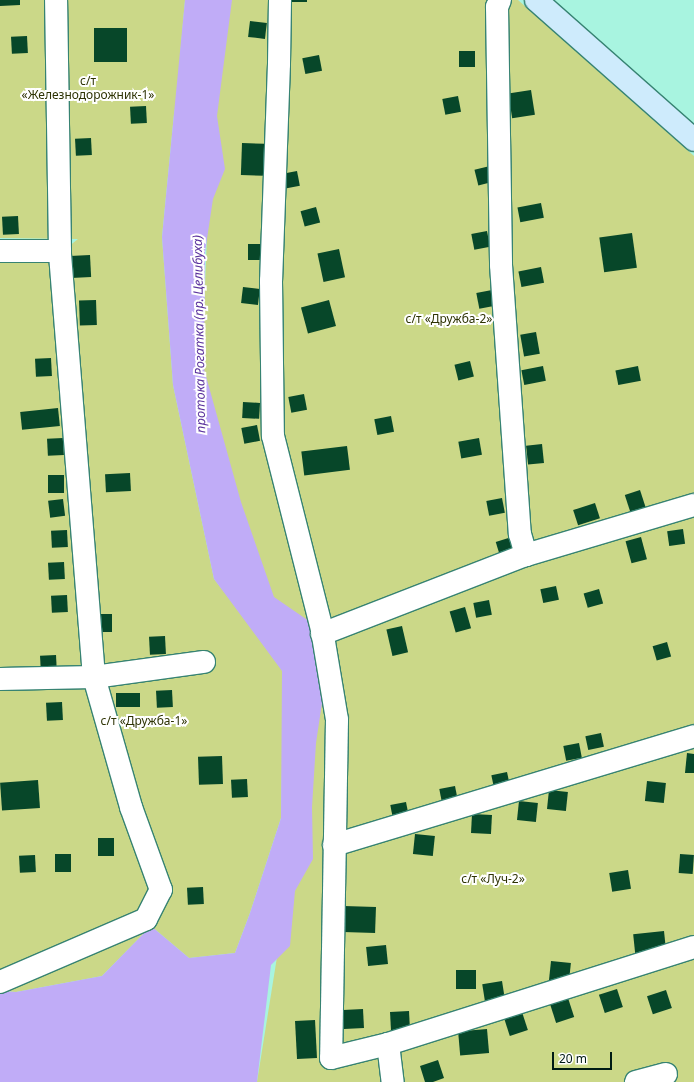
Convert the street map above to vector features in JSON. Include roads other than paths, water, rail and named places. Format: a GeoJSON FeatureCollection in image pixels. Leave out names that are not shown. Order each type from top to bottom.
{"type":"FeatureCollection","features":[{"type":"Feature","properties":{"kind":"main road"},"geometry":{"type":"LineString","coordinates":[[536,0],[694,140]]}},
{"type":"Feature","properties":{"kind":"street"},"geometry":{"type":"LineString","coordinates":[[0,982],[146,919],[161,890],[131,807],[94,677],[60,251],[56,0]]}},
{"type":"Feature","properties":{"kind":"street"},"geometry":{"type":"LineString","coordinates":[[280,0],[271,281],[273,436],[322,634],[337,720],[331,1058],[388,1044],[694,947]]}},
{"type":"Feature","properties":{"kind":"street"},"geometry":{"type":"LineString","coordinates":[[500,0],[497,7],[501,265],[520,534],[526,555]]}},
{"type":"Feature","properties":{"kind":"street"},"geometry":{"type":"LineString","coordinates":[[0,251],[60,251]]}},
{"type":"Feature","properties":{"kind":"street"},"geometry":{"type":"LineString","coordinates":[[322,634],[526,555],[694,505]]}},
{"type":"Feature","properties":{"kind":"street"},"geometry":{"type":"LineString","coordinates":[[0,680],[94,677],[204,662]]}},
{"type":"Feature","properties":{"kind":"street"},"geometry":{"type":"LineString","coordinates":[[334,846],[694,736]]}},
{"type":"Feature","properties":{"kind":"street"},"geometry":{"type":"LineString","coordinates":[[388,1044],[393,1082]]}},
{"type":"Feature","properties":{"kind":"street"},"geometry":{"type":"LineString","coordinates":[[636,1082],[666,1074]]}},
{"type":"Feature","properties":{"kind":"water","name":"протока Рогатка (пр. Целибуха)"},"geometry":{"type":"Polygon","coordinates":[[[185,0],[232,0],[217,116],[225,169],[213,199],[205,252],[204,369],[241,502],[274,597],[322,630],[328,663],[316,743],[312,807],[313,859],[295,891],[290,946],[271,965],[257,1082],[0,1082],[0,991],[16,992],[102,976],[151,926],[189,958],[235,953],[250,913],[281,818],[282,671],[214,579],[173,385],[162,237],[185,0]]]}},
{"type":"Feature","properties":{"kind":"park label","name":"с/т «Железнодорожник-1»"},"geometry":{"type":"Point","coordinates":[88,88]}},
{"type":"Feature","properties":{"kind":"park label","name":"с/т «Дружба-2»"},"geometry":{"type":"Point","coordinates":[449,319]}},
{"type":"Feature","properties":{"kind":"park label","name":"с/т «Дружба-1»"},"geometry":{"type":"Point","coordinates":[144,721]}},
{"type":"Feature","properties":{"kind":"park label","name":"с/т «Луч-2»"},"geometry":{"type":"Point","coordinates":[493,879]}}]}
